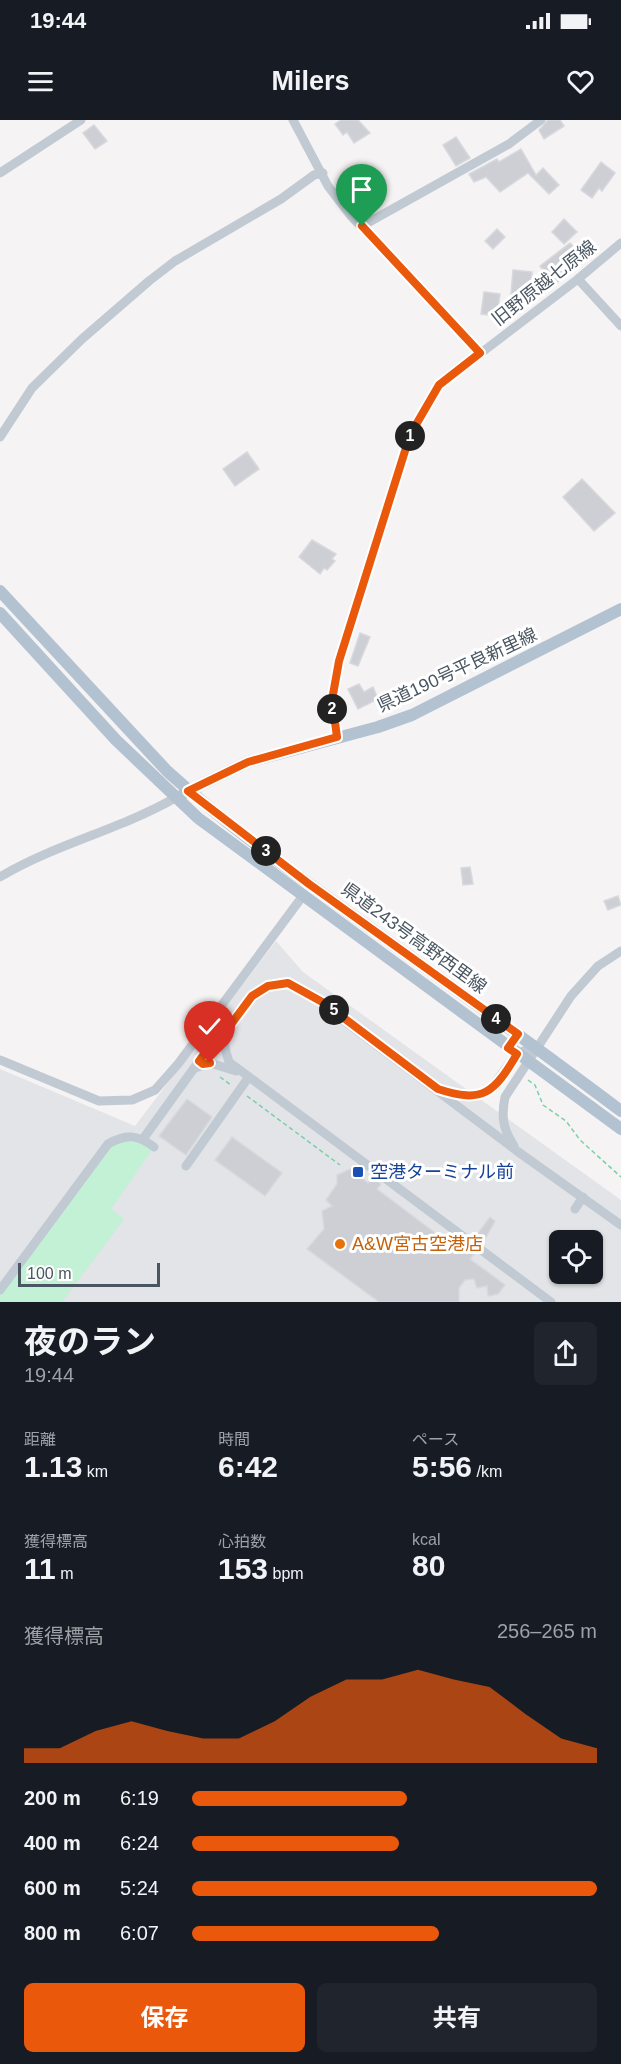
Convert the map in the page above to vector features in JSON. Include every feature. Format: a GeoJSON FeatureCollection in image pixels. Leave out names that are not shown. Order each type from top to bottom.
{"type":"FeatureCollection","features":[{"type":"Feature","properties":{"kind":"main road"},"geometry":{"type":"LineString","coordinates":[[0,591],[188,791]]}},
{"type":"Feature","properties":{"kind":"main road","name":"県道190号平良新里線"},"geometry":{"type":"LineString","coordinates":[[175,798],[248,762],[378,727],[412,715],[621,609]]}},
{"type":"Feature","properties":{"kind":"main road"},"geometry":{"type":"LineString","coordinates":[[0,613],[116,740],[175,798]]}},
{"type":"Feature","properties":{"kind":"main road","name":"県道243号高野西里線"},"geometry":{"type":"LineString","coordinates":[[188,791],[309,884],[537,1047],[621,1111]]}},
{"type":"Feature","properties":{"kind":"main road","name":"県道243号高野西里線"},"geometry":{"type":"LineString","coordinates":[[175,798],[302,897],[621,1129]]}},
{"type":"Feature","properties":{"kind":"street"},"geometry":{"type":"LineString","coordinates":[[0,173],[81,120]]}},
{"type":"Feature","properties":{"kind":"street"},"geometry":{"type":"LineString","coordinates":[[293,120],[339,201],[480,353]]}},
{"type":"Feature","properties":{"kind":"street"},"geometry":{"type":"LineString","coordinates":[[362,226],[509,144],[541,120]]}},
{"type":"Feature","properties":{"kind":"street"},"geometry":{"type":"LineString","coordinates":[[0,437],[32,388],[82,339],[149,281],[175,261],[281,199],[314,176],[323,173]]}},
{"type":"Feature","properties":{"kind":"street","name":"旧野原越七原線"},"geometry":{"type":"LineString","coordinates":[[337,737],[332,700],[339,661],[410,435],[439,385],[578,279],[621,243]]}},
{"type":"Feature","properties":{"kind":"street"},"geometry":{"type":"LineString","coordinates":[[578,279],[621,326]]}},
{"type":"Feature","properties":{"kind":"street"},"geometry":{"type":"LineString","coordinates":[[0,877],[58,849],[140,818],[175,798]]}},
{"type":"Feature","properties":{"kind":"street"},"geometry":{"type":"LineString","coordinates":[[0,1060],[99,1101],[115,1102],[146,1096],[155,1090],[178,1065],[302,897]]}},
{"type":"Feature","properties":{"kind":"street"},"geometry":{"type":"LineString","coordinates":[[517,1151],[506,1133],[501,1116],[505,1097],[581,982],[598,966],[621,951]]}},
{"type":"Feature","properties":{"kind":"street"},"geometry":{"type":"LineString","coordinates":[[142,1138],[215,1039],[226,1031],[252,996],[268,986],[288,983],[324,1003],[517,1151],[621,1225]]}},
{"type":"Feature","properties":{"kind":"street"},"geometry":{"type":"LineString","coordinates":[[226,1031],[224,1048],[229,1062],[239,1072],[552,1302]]}},
{"type":"Feature","properties":{"kind":"street"},"geometry":{"type":"LineString","coordinates":[[438,1089],[460,1097],[480,1095],[494,1088],[517,1054],[537,1047]]}},
{"type":"Feature","properties":{"kind":"street"},"geometry":{"type":"LineString","coordinates":[[193,1069],[210,1063],[239,1072]]}},
{"type":"Feature","properties":{"kind":"street"},"geometry":{"type":"LineString","coordinates":[[186,1166],[248,1078]]}},
{"type":"Feature","properties":{"kind":"street"},"geometry":{"type":"LineString","coordinates":[[0,1290],[108,1144],[120,1137],[133,1136],[142,1138],[154,1147]]}},
{"type":"Feature","properties":{"kind":"street"},"geometry":{"type":"LineString","coordinates":[[575,1209],[583,1197]]}},
{"type":"Feature","properties":{"kind":"path"},"geometry":{"type":"LineString","coordinates":[[203,1064],[340,1164]]}},
{"type":"Feature","properties":{"kind":"path"},"geometry":{"type":"LineString","coordinates":[[519,1074],[535,1085],[543,1105],[566,1121],[580,1140],[621,1178]]}},
{"type":"Feature","properties":{"kind":"shaded area"},"geometry":{"type":"Polygon","coordinates":[[[276,941],[303,972],[621,1200],[621,1302],[0,1302],[0,1069],[135,1126],[276,941]]]}},
{"type":"Feature","properties":{"kind":"green space"},"geometry":{"type":"Polygon","coordinates":[[[120,1137],[154,1147],[111,1209],[124,1219],[62,1302],[0,1302],[0,1290],[108,1144],[120,1137]]]}},
{"type":"Feature","properties":{"kind":"building"},"geometry":{"type":"Polygon","coordinates":[[[341,120],[358,120],[370,133],[354,143],[347,132],[343,135],[335,124],[341,120]]]}},
{"type":"Feature","properties":{"kind":"building"},"geometry":{"type":"Polygon","coordinates":[[[548,120],[560,120],[564,126],[544,139],[539,130],[548,120]]]}},
{"type":"Feature","properties":{"kind":"building"},"geometry":{"type":"Polygon","coordinates":[[[94,125],[107,141],[95,149],[83,133],[94,125]]]}},
{"type":"Feature","properties":{"kind":"building"},"geometry":{"type":"Polygon","coordinates":[[[456,137],[470,158],[456,166],[443,145],[456,137]]]}},
{"type":"Feature","properties":{"kind":"building"},"geometry":{"type":"Polygon","coordinates":[[[521,149],[536,175],[543,168],[559,185],[549,194],[528,173],[500,192],[486,177],[474,182],[469,174],[497,159],[499,162],[521,149]]]}},
{"type":"Feature","properties":{"kind":"building"},"geometry":{"type":"Polygon","coordinates":[[[601,162],[615,173],[602,191],[599,188],[592,198],[581,190],[601,162]]]}},
{"type":"Feature","properties":{"kind":"building"},"geometry":{"type":"Polygon","coordinates":[[[564,219],[577,232],[564,244],[552,232],[564,219]]]}},
{"type":"Feature","properties":{"kind":"building"},"geometry":{"type":"Polygon","coordinates":[[[497,229],[505,237],[493,249],[485,241],[497,229]]]}},
{"type":"Feature","properties":{"kind":"building"},"geometry":{"type":"Polygon","coordinates":[[[570,243],[586,260],[555,284],[540,266],[570,243]]]}},
{"type":"Feature","properties":{"kind":"building"},"geometry":{"type":"Polygon","coordinates":[[[513,270],[532,272],[530,296],[511,294],[513,270]]]}},
{"type":"Feature","properties":{"kind":"building"},"geometry":{"type":"Polygon","coordinates":[[[484,292],[500,294],[497,316],[481,314],[484,292]]]}},
{"type":"Feature","properties":{"kind":"building"},"geometry":{"type":"Polygon","coordinates":[[[247,452],[259,469],[235,486],[223,469],[247,452]]]}},
{"type":"Feature","properties":{"kind":"building"},"geometry":{"type":"Polygon","coordinates":[[[582,479],[615,513],[594,531],[563,497],[582,479]]]}},
{"type":"Feature","properties":{"kind":"building"},"geometry":{"type":"Polygon","coordinates":[[[312,540],[336,554],[332,559],[335,561],[327,570],[324,568],[320,574],[299,557],[312,540]]]}},
{"type":"Feature","properties":{"kind":"building"},"geometry":{"type":"Polygon","coordinates":[[[360,633],[370,637],[358,666],[350,663],[360,633]]]}},
{"type":"Feature","properties":{"kind":"building"},"geometry":{"type":"Polygon","coordinates":[[[359,684],[364,692],[373,687],[378,699],[358,709],[348,689],[359,684]]]}},
{"type":"Feature","properties":{"kind":"building"},"geometry":{"type":"Polygon","coordinates":[[[470,867],[473,884],[463,885],[461,868],[470,867]]]}},
{"type":"Feature","properties":{"kind":"building"},"geometry":{"type":"Polygon","coordinates":[[[618,896],[621,905],[608,910],[604,901],[618,896]]]}},
{"type":"Feature","properties":{"kind":"building"},"geometry":{"type":"Polygon","coordinates":[[[187,1099],[212,1117],[186,1155],[159,1136],[187,1099]]]}},
{"type":"Feature","properties":{"kind":"building"},"geometry":{"type":"Polygon","coordinates":[[[232,1137],[282,1173],[265,1196],[215,1160],[232,1137]]]}},
{"type":"Feature","properties":{"kind":"building"},"geometry":{"type":"Polygon","coordinates":[[[350,1169],[368,1183],[372,1177],[381,1184],[377,1189],[462,1253],[466,1247],[475,1253],[470,1259],[505,1285],[498,1294],[488,1296],[487,1286],[477,1288],[474,1279],[465,1280],[459,1288],[459,1302],[379,1302],[307,1249],[324,1229],[322,1211],[332,1206],[326,1200],[337,1184],[337,1175],[350,1169]]]}},
{"type":"Feature","properties":{"kind":"building"},"geometry":{"type":"Polygon","coordinates":[[[490,1217],[495,1221],[483,1243],[475,1237],[490,1217]]]}},
{"type":"Feature","properties":{"kind":"place","name":"空港ターミナル前"},"geometry":{"type":"Point","coordinates":[358,1172]}},
{"type":"Feature","properties":{"kind":"place","name":"A&W宮古空港店"},"geometry":{"type":"Point","coordinates":[340,1244]}},
{"type":"Feature","properties":{"kind":"route"},"geometry":{"type":"LineString","coordinates":[[210,1063],[203,1064],[199,1061],[215,1039],[226,1031],[252,996],[268,986],[288,983],[324,1003],[438,1089],[460,1097],[480,1095],[494,1088],[517,1054],[508,1048],[518,1034],[309,884],[188,791],[248,762],[337,737],[332,700],[339,661],[410,435],[439,385],[480,353],[362,226]]}}]}
